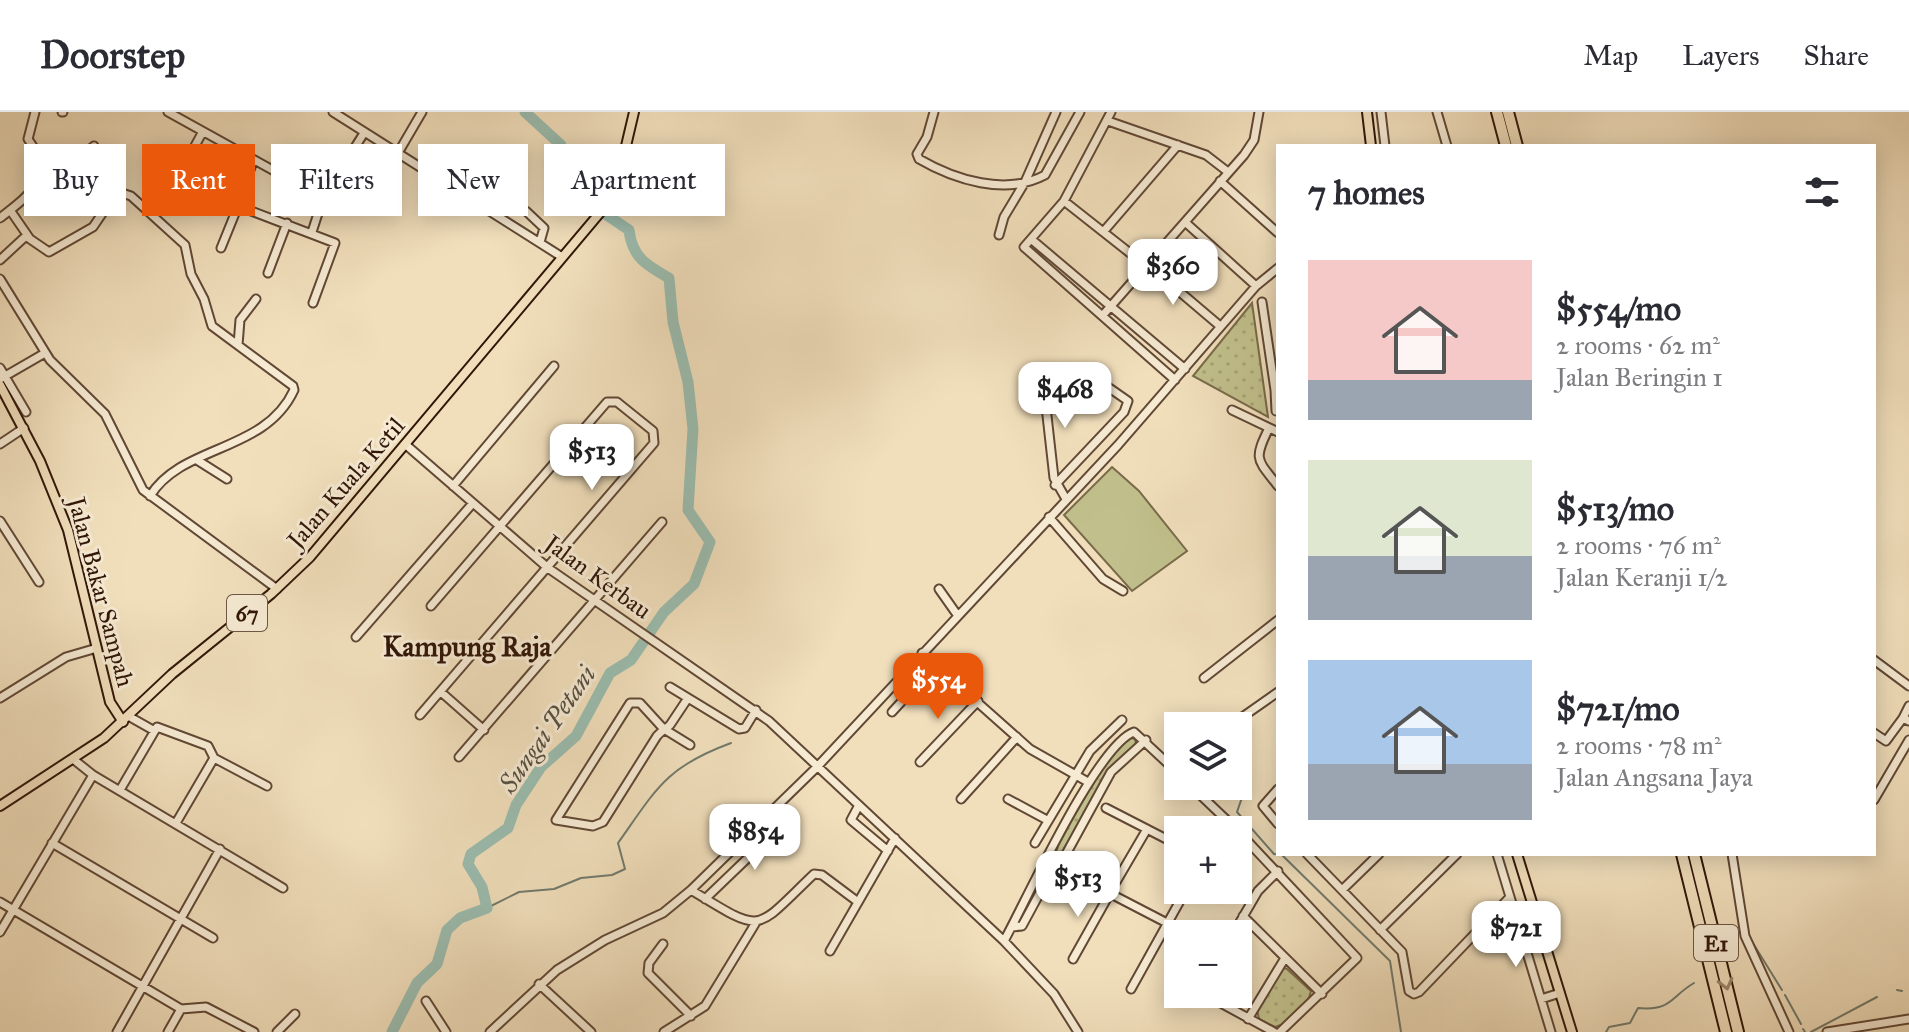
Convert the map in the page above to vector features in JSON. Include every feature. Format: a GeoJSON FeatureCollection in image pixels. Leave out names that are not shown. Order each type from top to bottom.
{"type":"FeatureCollection","features":[{"type":"Feature","properties":{"kind":"highway"},"geometry":{"type":"LineString","coordinates":[[1497,112],[1505,144]]}},
{"type":"Feature","properties":{"kind":"highway"},"geometry":{"type":"LineString","coordinates":[[1508,112],[1516,144]]}},
{"type":"Feature","properties":{"kind":"highway","name":"E1"},"geometry":{"type":"LineString","coordinates":[[1682,856],[1726,1032]]}},
{"type":"Feature","properties":{"kind":"highway","name":"E1"},"geometry":{"type":"LineString","coordinates":[[1694,856],[1738,1032]]}},
{"type":"Feature","properties":{"kind":"main road","name":"Jalan Kuala Ketil"},"geometry":{"type":"LineString","coordinates":[[0,806],[126,720],[172,674],[277,589],[316,550],[609,202],[634,112]]}},
{"type":"Feature","properties":{"kind":"main road"},"geometry":{"type":"LineString","coordinates":[[1367,112],[1371,144]]}},
{"type":"Feature","properties":{"kind":"main road","name":"Jalan Bakar Sampah"},"geometry":{"type":"LineString","coordinates":[[1,377],[68,530],[110,702],[126,720]]}},
{"type":"Feature","properties":{"kind":"main road"},"geometry":{"type":"LineString","coordinates":[[1518,856],[1572,1032]]}},
{"type":"Feature","properties":{"kind":"street"},"geometry":{"type":"LineString","coordinates":[[31,144],[28,139],[35,112]]}},
{"type":"Feature","properties":{"kind":"street"},"geometry":{"type":"LineString","coordinates":[[168,112],[222,144]]}},
{"type":"Feature","properties":{"kind":"street"},"geometry":{"type":"LineString","coordinates":[[333,112],[383,144]]}},
{"type":"Feature","properties":{"kind":"street"},"geometry":{"type":"LineString","coordinates":[[402,146],[422,112]]}},
{"type":"Feature","properties":{"kind":"street"},"geometry":{"type":"LineString","coordinates":[[934,112],[927,137],[917,154],[919,159],[972,181],[1025,182],[1047,173],[1080,112]]}},
{"type":"Feature","properties":{"kind":"street"},"geometry":{"type":"LineString","coordinates":[[999,235],[1056,112]]}},
{"type":"Feature","properties":{"kind":"street"},"geometry":{"type":"LineString","coordinates":[[1111,112],[1064,201],[1024,247],[1175,380]]}},
{"type":"Feature","properties":{"kind":"street"},"geometry":{"type":"LineString","coordinates":[[1103,315],[1254,140],[1259,112]]}},
{"type":"Feature","properties":{"kind":"street"},"geometry":{"type":"LineString","coordinates":[[1381,112],[1385,144]]}},
{"type":"Feature","properties":{"kind":"street"},"geometry":{"type":"LineString","coordinates":[[1437,112],[1446,144]]}},
{"type":"Feature","properties":{"kind":"street"},"geometry":{"type":"LineString","coordinates":[[1108,121],[1212,158],[1228,172]]}},
{"type":"Feature","properties":{"kind":"street"},"geometry":{"type":"LineString","coordinates":[[196,144],[202,133]]}},
{"type":"Feature","properties":{"kind":"street"},"geometry":{"type":"LineString","coordinates":[[357,144],[364,133]]}},
{"type":"Feature","properties":{"kind":"street"},"geometry":{"type":"LineString","coordinates":[[1104,231],[1178,145]]}},
{"type":"Feature","properties":{"kind":"street"},"geometry":{"type":"LineString","coordinates":[[402,156],[562,257]]}},
{"type":"Feature","properties":{"kind":"street"},"geometry":{"type":"LineString","coordinates":[[1220,181],[1276,231]]}},
{"type":"Feature","properties":{"kind":"street"},"geometry":{"type":"LineString","coordinates":[[10,210],[40,249],[52,252],[93,227],[114,196],[127,194],[185,245],[191,274],[204,299],[210,323],[270,367],[294,390],[284,407],[252,435],[168,474],[150,496]]}},
{"type":"Feature","properties":{"kind":"street"},"geometry":{"type":"LineString","coordinates":[[0,218],[24,197]]}},
{"type":"Feature","properties":{"kind":"street"},"geometry":{"type":"LineString","coordinates":[[1064,201],[1135,257]]}},
{"type":"Feature","properties":{"kind":"street"},"geometry":{"type":"LineString","coordinates":[[255,212],[335,243],[313,303]]}},
{"type":"Feature","properties":{"kind":"street"},"geometry":{"type":"LineString","coordinates":[[528,213],[544,228],[540,242]]}},
{"type":"Feature","properties":{"kind":"street"},"geometry":{"type":"LineString","coordinates":[[221,248],[234,216]]}},
{"type":"Feature","properties":{"kind":"street"},"geometry":{"type":"LineString","coordinates":[[312,232],[317,216]]}},
{"type":"Feature","properties":{"kind":"street"},"geometry":{"type":"LineString","coordinates":[[1185,222],[1256,286]]}},
{"type":"Feature","properties":{"kind":"street"},"geometry":{"type":"LineString","coordinates":[[268,273],[287,223]]}},
{"type":"Feature","properties":{"kind":"street"},"geometry":{"type":"LineString","coordinates":[[0,260],[27,235]]}},
{"type":"Feature","properties":{"kind":"street"},"geometry":{"type":"LineString","coordinates":[[1031,239],[1185,369]]}},
{"type":"Feature","properties":{"kind":"street"},"geometry":{"type":"LineString","coordinates":[[1147,264],[1220,326]]}},
{"type":"Feature","properties":{"kind":"street"},"geometry":{"type":"LineString","coordinates":[[490,1032],[539,984],[589,949],[663,913],[691,890],[817,767],[1175,380],[1256,286],[1276,270]]}},
{"type":"Feature","properties":{"kind":"street"},"geometry":{"type":"LineString","coordinates":[[0,279],[45,353],[105,414],[136,480],[150,496],[277,589]]}},
{"type":"Feature","properties":{"kind":"street"},"geometry":{"type":"LineString","coordinates":[[238,345],[240,320],[256,299]]}},
{"type":"Feature","properties":{"kind":"street"},"geometry":{"type":"LineString","coordinates":[[1262,302],[1276,390],[1276,411]]}},
{"type":"Feature","properties":{"kind":"street"},"geometry":{"type":"LineString","coordinates":[[1268,334],[1276,333]]}},
{"type":"Feature","properties":{"kind":"street"},"geometry":{"type":"LineString","coordinates":[[26,412],[1,377],[45,353]]}},
{"type":"Feature","properties":{"kind":"street"},"geometry":{"type":"LineString","coordinates":[[453,486],[554,366]]}},
{"type":"Feature","properties":{"kind":"street"},"geometry":{"type":"LineString","coordinates":[[1042,371],[1055,485],[1066,499]]}},
{"type":"Feature","properties":{"kind":"street"},"geometry":{"type":"LineString","coordinates":[[1048,405],[1074,391],[1111,386],[1128,401],[1124,412],[1055,485]]}},
{"type":"Feature","properties":{"kind":"street"},"geometry":{"type":"LineString","coordinates":[[420,715],[654,443],[653,431],[617,402],[607,402],[431,606]]}},
{"type":"Feature","properties":{"kind":"street"},"geometry":{"type":"LineString","coordinates":[[1232,410],[1276,431]]}},
{"type":"Feature","properties":{"kind":"street"},"geometry":{"type":"LineString","coordinates":[[0,444],[24,428]]}},
{"type":"Feature","properties":{"kind":"street"},"geometry":{"type":"LineString","coordinates":[[1269,428],[1258,450],[1258,460],[1276,483]]}},
{"type":"Feature","properties":{"kind":"street","name":"Jalan Kerbau"},"geometry":{"type":"LineString","coordinates":[[405,444],[548,568],[756,710],[1004,941],[1054,994],[1078,1032]]}},
{"type":"Feature","properties":{"kind":"street"},"geometry":{"type":"LineString","coordinates":[[197,460],[227,479]]}},
{"type":"Feature","properties":{"kind":"street"},"geometry":{"type":"LineString","coordinates":[[356,637],[473,503]]}},
{"type":"Feature","properties":{"kind":"street"},"geometry":{"type":"LineString","coordinates":[[1049,517],[1103,579],[1123,591]]}},
{"type":"Feature","properties":{"kind":"street"},"geometry":{"type":"LineString","coordinates":[[0,521],[39,582]]}},
{"type":"Feature","properties":{"kind":"street"},"geometry":{"type":"LineString","coordinates":[[459,757],[662,522]]}},
{"type":"Feature","properties":{"kind":"street"},"geometry":{"type":"LineString","coordinates":[[939,589],[958,616]]}},
{"type":"Feature","properties":{"kind":"street"},"geometry":{"type":"LineString","coordinates":[[1204,678],[1276,622]]}},
{"type":"Feature","properties":{"kind":"street"},"geometry":{"type":"LineString","coordinates":[[0,698],[61,660],[97,648]]}},
{"type":"Feature","properties":{"kind":"street"},"geometry":{"type":"LineString","coordinates":[[922,653],[1038,755],[1088,782]]}},
{"type":"Feature","properties":{"kind":"street"},"geometry":{"type":"LineString","coordinates":[[1876,661],[1909,686]]}},
{"type":"Feature","properties":{"kind":"street"},"geometry":{"type":"LineString","coordinates":[[892,712],[936,664]]}},
{"type":"Feature","properties":{"kind":"street"},"geometry":{"type":"LineString","coordinates":[[670,687],[739,729],[745,728],[756,710]]}},
{"type":"Feature","properties":{"kind":"street"},"geometry":{"type":"LineString","coordinates":[[441,692],[484,730]]}},
{"type":"Feature","properties":{"kind":"street"},"geometry":{"type":"LineString","coordinates":[[1250,712],[1276,693]]}},
{"type":"Feature","properties":{"kind":"street"},"geometry":{"type":"LineString","coordinates":[[688,698],[664,729],[603,822],[593,826],[556,820],[630,703],[640,703],[664,729],[690,745]]}},
{"type":"Feature","properties":{"kind":"street"},"geometry":{"type":"LineString","coordinates":[[920,762],[978,701]]}},
{"type":"Feature","properties":{"kind":"street"},"geometry":{"type":"LineString","coordinates":[[1876,734],[1886,741],[1906,720],[1909,706]]}},
{"type":"Feature","properties":{"kind":"street"},"geometry":{"type":"LineString","coordinates":[[126,720],[153,730],[161,728],[208,746],[214,758],[267,786]]}},
{"type":"Feature","properties":{"kind":"street"},"geometry":{"type":"LineString","coordinates":[[1035,843],[1090,751],[1122,720]]}},
{"type":"Feature","properties":{"kind":"street"},"geometry":{"type":"LineString","coordinates":[[120,790],[153,730]]}},
{"type":"Feature","properties":{"kind":"street"},"geometry":{"type":"LineString","coordinates":[[1054,864],[1088,782],[1129,734],[1134,732],[1146,740],[1164,759]]}},
{"type":"Feature","properties":{"kind":"street"},"geometry":{"type":"LineString","coordinates":[[961,799],[1017,737]]}},
{"type":"Feature","properties":{"kind":"street"},"geometry":{"type":"LineString","coordinates":[[1004,941],[1111,772],[1146,740]]}},
{"type":"Feature","properties":{"kind":"street"},"geometry":{"type":"LineString","coordinates":[[1876,797],[1909,740]]}},
{"type":"Feature","properties":{"kind":"street"},"geometry":{"type":"LineString","coordinates":[[176,823],[214,758]]}},
{"type":"Feature","properties":{"kind":"street"},"geometry":{"type":"LineString","coordinates":[[73,759],[93,775],[283,888]]}},
{"type":"Feature","properties":{"kind":"street"},"geometry":{"type":"LineString","coordinates":[[0,932],[93,775]]}},
{"type":"Feature","properties":{"kind":"street"},"geometry":{"type":"LineString","coordinates":[[1276,791],[1263,806],[1276,822]]}},
{"type":"Feature","properties":{"kind":"street"},"geometry":{"type":"LineString","coordinates":[[1008,799],[1047,820]]}},
{"type":"Feature","properties":{"kind":"street"},"geometry":{"type":"LineString","coordinates":[[1206,800],[1222,816]]}},
{"type":"Feature","properties":{"kind":"street"},"geometry":{"type":"LineString","coordinates":[[859,805],[851,820],[888,851]]}},
{"type":"Feature","properties":{"kind":"street"},"geometry":{"type":"LineString","coordinates":[[1106,808],[1164,838]]}},
{"type":"Feature","properties":{"kind":"street"},"geometry":{"type":"LineString","coordinates":[[705,899],[783,824],[774,809]]}},
{"type":"Feature","properties":{"kind":"street"},"geometry":{"type":"LineString","coordinates":[[1116,882],[1147,829]]}},
{"type":"Feature","properties":{"kind":"street"},"geometry":{"type":"LineString","coordinates":[[830,951],[895,838]]}},
{"type":"Feature","properties":{"kind":"street"},"geometry":{"type":"LineString","coordinates":[[52,843],[213,938]]}},
{"type":"Feature","properties":{"kind":"street"},"geometry":{"type":"LineString","coordinates":[[1229,1008],[1277,1032],[1322,994],[1357,958],[1252,845]]}},
{"type":"Feature","properties":{"kind":"street"},"geometry":{"type":"LineString","coordinates":[[117,1032],[220,849]]}},
{"type":"Feature","properties":{"kind":"street"},"geometry":{"type":"LineString","coordinates":[[1309,856],[1404,955],[1409,991],[1419,992],[1510,897]]}},
{"type":"Feature","properties":{"kind":"street"},"geometry":{"type":"LineString","coordinates":[[1342,890],[1377,856]]}},
{"type":"Feature","properties":{"kind":"street"},"geometry":{"type":"LineString","coordinates":[[1380,930],[1455,856]]}},
{"type":"Feature","properties":{"kind":"street"},"geometry":{"type":"LineString","coordinates":[[1498,856],[1551,1032]]}},
{"type":"Feature","properties":{"kind":"street"},"geometry":{"type":"LineString","coordinates":[[1732,856],[1745,936],[1789,1032]]}},
{"type":"Feature","properties":{"kind":"street"},"geometry":{"type":"LineString","coordinates":[[1054,864],[1164,921]]}},
{"type":"Feature","properties":{"kind":"street"},"geometry":{"type":"LineString","coordinates":[[1241,920],[1258,891],[1278,871]]}},
{"type":"Feature","properties":{"kind":"street"},"geometry":{"type":"LineString","coordinates":[[664,1032],[705,1006],[755,924],[766,919],[814,874],[822,875],[858,902]]}},
{"type":"Feature","properties":{"kind":"street"},"geometry":{"type":"LineString","coordinates":[[691,890],[742,920],[755,924]]}},
{"type":"Feature","properties":{"kind":"street"},"geometry":{"type":"LineString","coordinates":[[1073,959],[1110,893]]}},
{"type":"Feature","properties":{"kind":"street"},"geometry":{"type":"LineString","coordinates":[[0,902],[181,1009],[206,1007],[254,1032]]}},
{"type":"Feature","properties":{"kind":"street"},"geometry":{"type":"LineString","coordinates":[[1243,916],[1322,994]]}},
{"type":"Feature","properties":{"kind":"street"},"geometry":{"type":"LineString","coordinates":[[1131,989],[1164,928]]}},
{"type":"Feature","properties":{"kind":"street"},"geometry":{"type":"LineString","coordinates":[[663,944],[649,963],[648,973],[691,1016]]}},
{"type":"Feature","properties":{"kind":"street"},"geometry":{"type":"LineString","coordinates":[[1248,1019],[1285,958]]}},
{"type":"Feature","properties":{"kind":"street"},"geometry":{"type":"LineString","coordinates":[[539,984],[591,1032]]}},
{"type":"Feature","properties":{"kind":"street"},"geometry":{"type":"LineString","coordinates":[[1538,989],[1559,988]]}},
{"type":"Feature","properties":{"kind":"street"},"geometry":{"type":"LineString","coordinates":[[1541,999],[1559,988]]}},
{"type":"Feature","properties":{"kind":"street"},"geometry":{"type":"LineString","coordinates":[[426,1001],[446,1032]]}},
{"type":"Feature","properties":{"kind":"street"},"geometry":{"type":"LineString","coordinates":[[168,1032],[181,1009]]}},
{"type":"Feature","properties":{"kind":"street"},"geometry":{"type":"LineString","coordinates":[[277,1032],[295,1014]]}},
{"type":"Feature","properties":{"kind":"street"},"geometry":{"type":"LineString","coordinates":[[1827,1032],[1909,1019]]}},
{"type":"Feature","properties":{"kind":"shaded area"},"geometry":{"type":"Polygon","coordinates":[[[1252,303],[1268,417],[1193,376],[1252,303]]]}},
{"type":"Feature","properties":{"kind":"shaded area"},"geometry":{"type":"Polygon","coordinates":[[[1112,467],[1139,491],[1187,551],[1132,591],[1064,515],[1112,467]]]}},
{"type":"Feature","properties":{"kind":"shaded area"},"geometry":{"type":"Polygon","coordinates":[[[1129,737],[1135,739],[1136,744],[1108,771],[1060,856],[1056,856],[1074,810],[1129,737]]]}},
{"type":"Feature","properties":{"kind":"shaded area"},"geometry":{"type":"Polygon","coordinates":[[[1281,967],[1311,991],[1298,1014],[1275,1027],[1259,1019],[1257,1010],[1281,967]]]}},
{"type":"Feature","properties":{"kind":"waterway","name":"Sungai Petani"},"geometry":{"type":"LineString","coordinates":[[392,1032],[417,983],[437,964],[447,930],[460,918],[487,908],[482,887],[468,864],[471,854],[508,828],[516,805],[541,767],[576,736],[610,673],[631,660],[664,612],[694,584],[710,542],[688,510],[693,429],[688,382],[673,322],[669,278],[637,254],[629,230],[568,189],[561,145],[525,112]]}},
{"type":"Feature","properties":{"kind":"waterway"},"geometry":{"type":"LineString","coordinates":[[487,908],[519,892],[554,889],[581,878],[612,875],[625,869],[618,843],[654,794],[691,761],[731,743]]}},
{"type":"Feature","properties":{"kind":"waterway"},"geometry":{"type":"LineString","coordinates":[[1241,800],[1237,812],[1276,854]]}},
{"type":"Feature","properties":{"kind":"waterway"},"geometry":{"type":"LineString","coordinates":[[1283,856],[1390,961],[1401,1032]]}},
{"type":"Feature","properties":{"kind":"waterway"},"geometry":{"type":"LineString","coordinates":[[1751,940],[1782,990]]}},
{"type":"Feature","properties":{"kind":"waterway"},"geometry":{"type":"LineString","coordinates":[[1606,1032],[1609,1027],[1630,1023],[1638,1008],[1664,1005],[1694,983]]}},
{"type":"Feature","properties":{"kind":"waterway"},"geometry":{"type":"LineString","coordinates":[[1897,990],[1902,991]]}},
{"type":"Feature","properties":{"kind":"waterway"},"geometry":{"type":"LineString","coordinates":[[1785,995],[1801,1024]]}},
{"type":"Feature","properties":{"kind":"waterway"},"geometry":{"type":"LineString","coordinates":[[1811,1032],[1877,997]]}},
{"type":"Feature","properties":{"kind":"district","name":"Kampung Raja"},"geometry":{"type":"Point","coordinates":[467,646]}}]}
